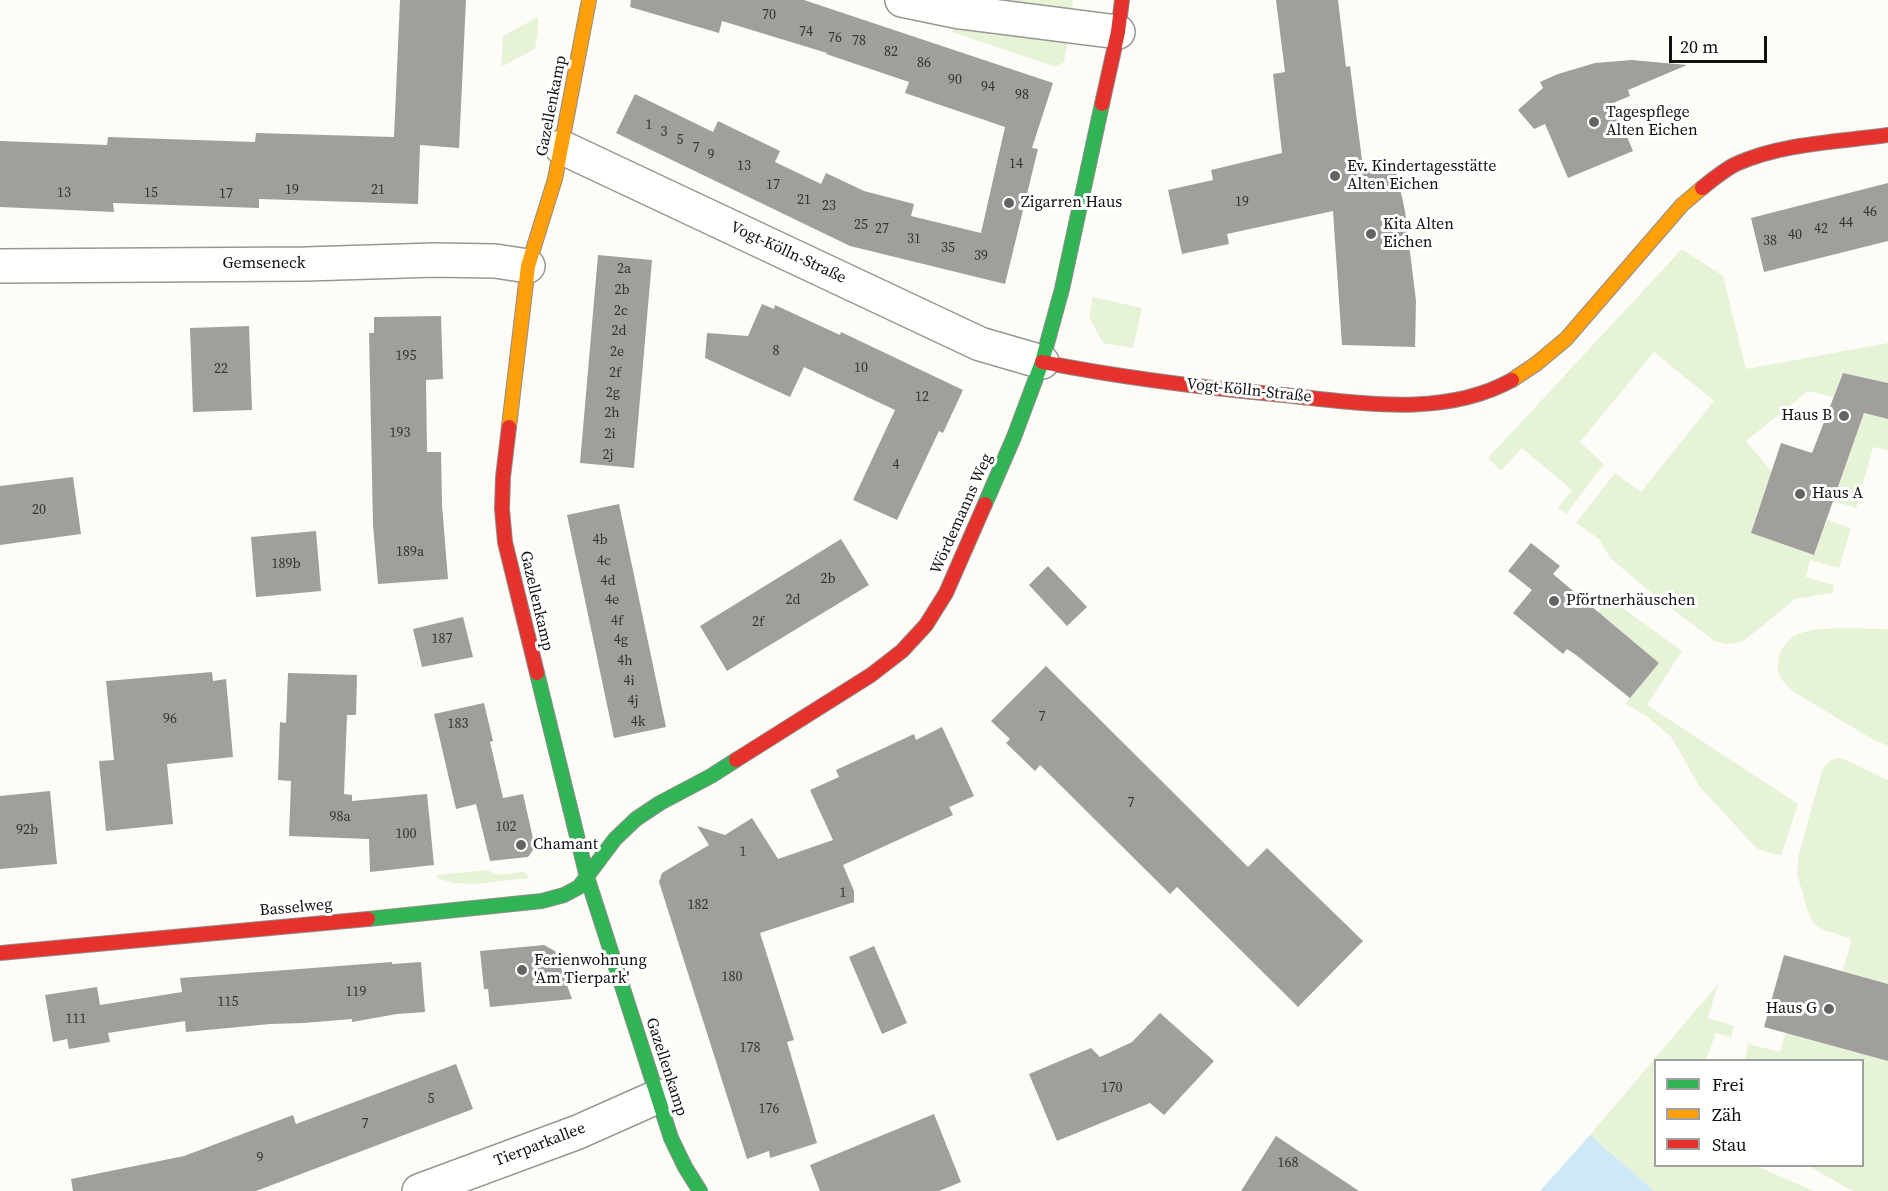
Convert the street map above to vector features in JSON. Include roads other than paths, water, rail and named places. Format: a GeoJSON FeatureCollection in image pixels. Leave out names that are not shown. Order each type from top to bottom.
{"type":"FeatureCollection","features":[{"type":"Feature","properties":{"kind":"street","name":"Gazellenkamp"},"geometry":{"type":"LineString","coordinates":[[589,0],[555,179],[528,266],[503,477],[502,509],[505,542],[587,877],[671,1138],[700,1191]]}},
{"type":"Feature","properties":{"kind":"street"},"geometry":{"type":"LineString","coordinates":[[902,0],[960,12],[1118,32]]}},
{"type":"Feature","properties":{"kind":"street","name":"Wördemanns Weg"},"geometry":{"type":"LineString","coordinates":[[587,877],[615,839],[636,819],[660,803],[711,776],[871,675],[902,651],[926,625],[951,580],[1014,437],[1042,362],[1062,289],[1118,32],[1122,0]]}},
{"type":"Feature","properties":{"kind":"street","name":"Vogt-Kölln-Straße"},"geometry":{"type":"LineString","coordinates":[[561,147],[980,344],[1082,371],[1225,390],[1362,402],[1425,404],[1480,395],[1517,377],[1559,345],[1682,205],[1716,176],[1736,164],[1775,150],[1888,135]]}},
{"type":"Feature","properties":{"kind":"street","name":"Gemseneck"},"geometry":{"type":"LineString","coordinates":[[0,266],[306,264],[435,260],[495,261],[528,266]]}},
{"type":"Feature","properties":{"kind":"street","name":"Basselweg"},"geometry":{"type":"LineString","coordinates":[[0,953],[436,913],[542,901],[572,891],[579,887],[587,877]]}},
{"type":"Feature","properties":{"kind":"street","name":"Tierparkallee"},"geometry":{"type":"LineString","coordinates":[[420,1191],[578,1132],[659,1096]]}},
{"type":"Feature","properties":{"kind":"water"},"geometry":{"type":"Polygon","coordinates":[[[1590,1135],[1654,1191],[1540,1191],[1590,1135]]]}},
{"type":"Feature","properties":{"kind":"place","name":"Tagespflege Alten Eichen"},"geometry":{"type":"Point","coordinates":[1594,122]}},
{"type":"Feature","properties":{"kind":"place","name":"Ev. Kindertagesstätte Alten Eichen"},"geometry":{"type":"Point","coordinates":[1335,176]}},
{"type":"Feature","properties":{"kind":"place","name":"Zigarren Haus"},"geometry":{"type":"Point","coordinates":[1009,203]}},
{"type":"Feature","properties":{"kind":"place","name":"Kita Alten Eichen"},"geometry":{"type":"Point","coordinates":[1371,234]}},
{"type":"Feature","properties":{"kind":"place","name":"Haus B"},"geometry":{"type":"Point","coordinates":[1844,416]}},
{"type":"Feature","properties":{"kind":"place","name":"Haus A"},"geometry":{"type":"Point","coordinates":[1800,494]}},
{"type":"Feature","properties":{"kind":"place","name":"Pförtnerhäuschen"},"geometry":{"type":"Point","coordinates":[1554,601]}},
{"type":"Feature","properties":{"kind":"place","name":"Chamant"},"geometry":{"type":"Point","coordinates":[521,845]}},
{"type":"Feature","properties":{"kind":"place","name":"Ferienwohnung 'Am Tierpark'"},"geometry":{"type":"Point","coordinates":[522,970]}},
{"type":"Feature","properties":{"kind":"place","name":"Haus G"},"geometry":{"type":"Point","coordinates":[1829,1009]}}]}
